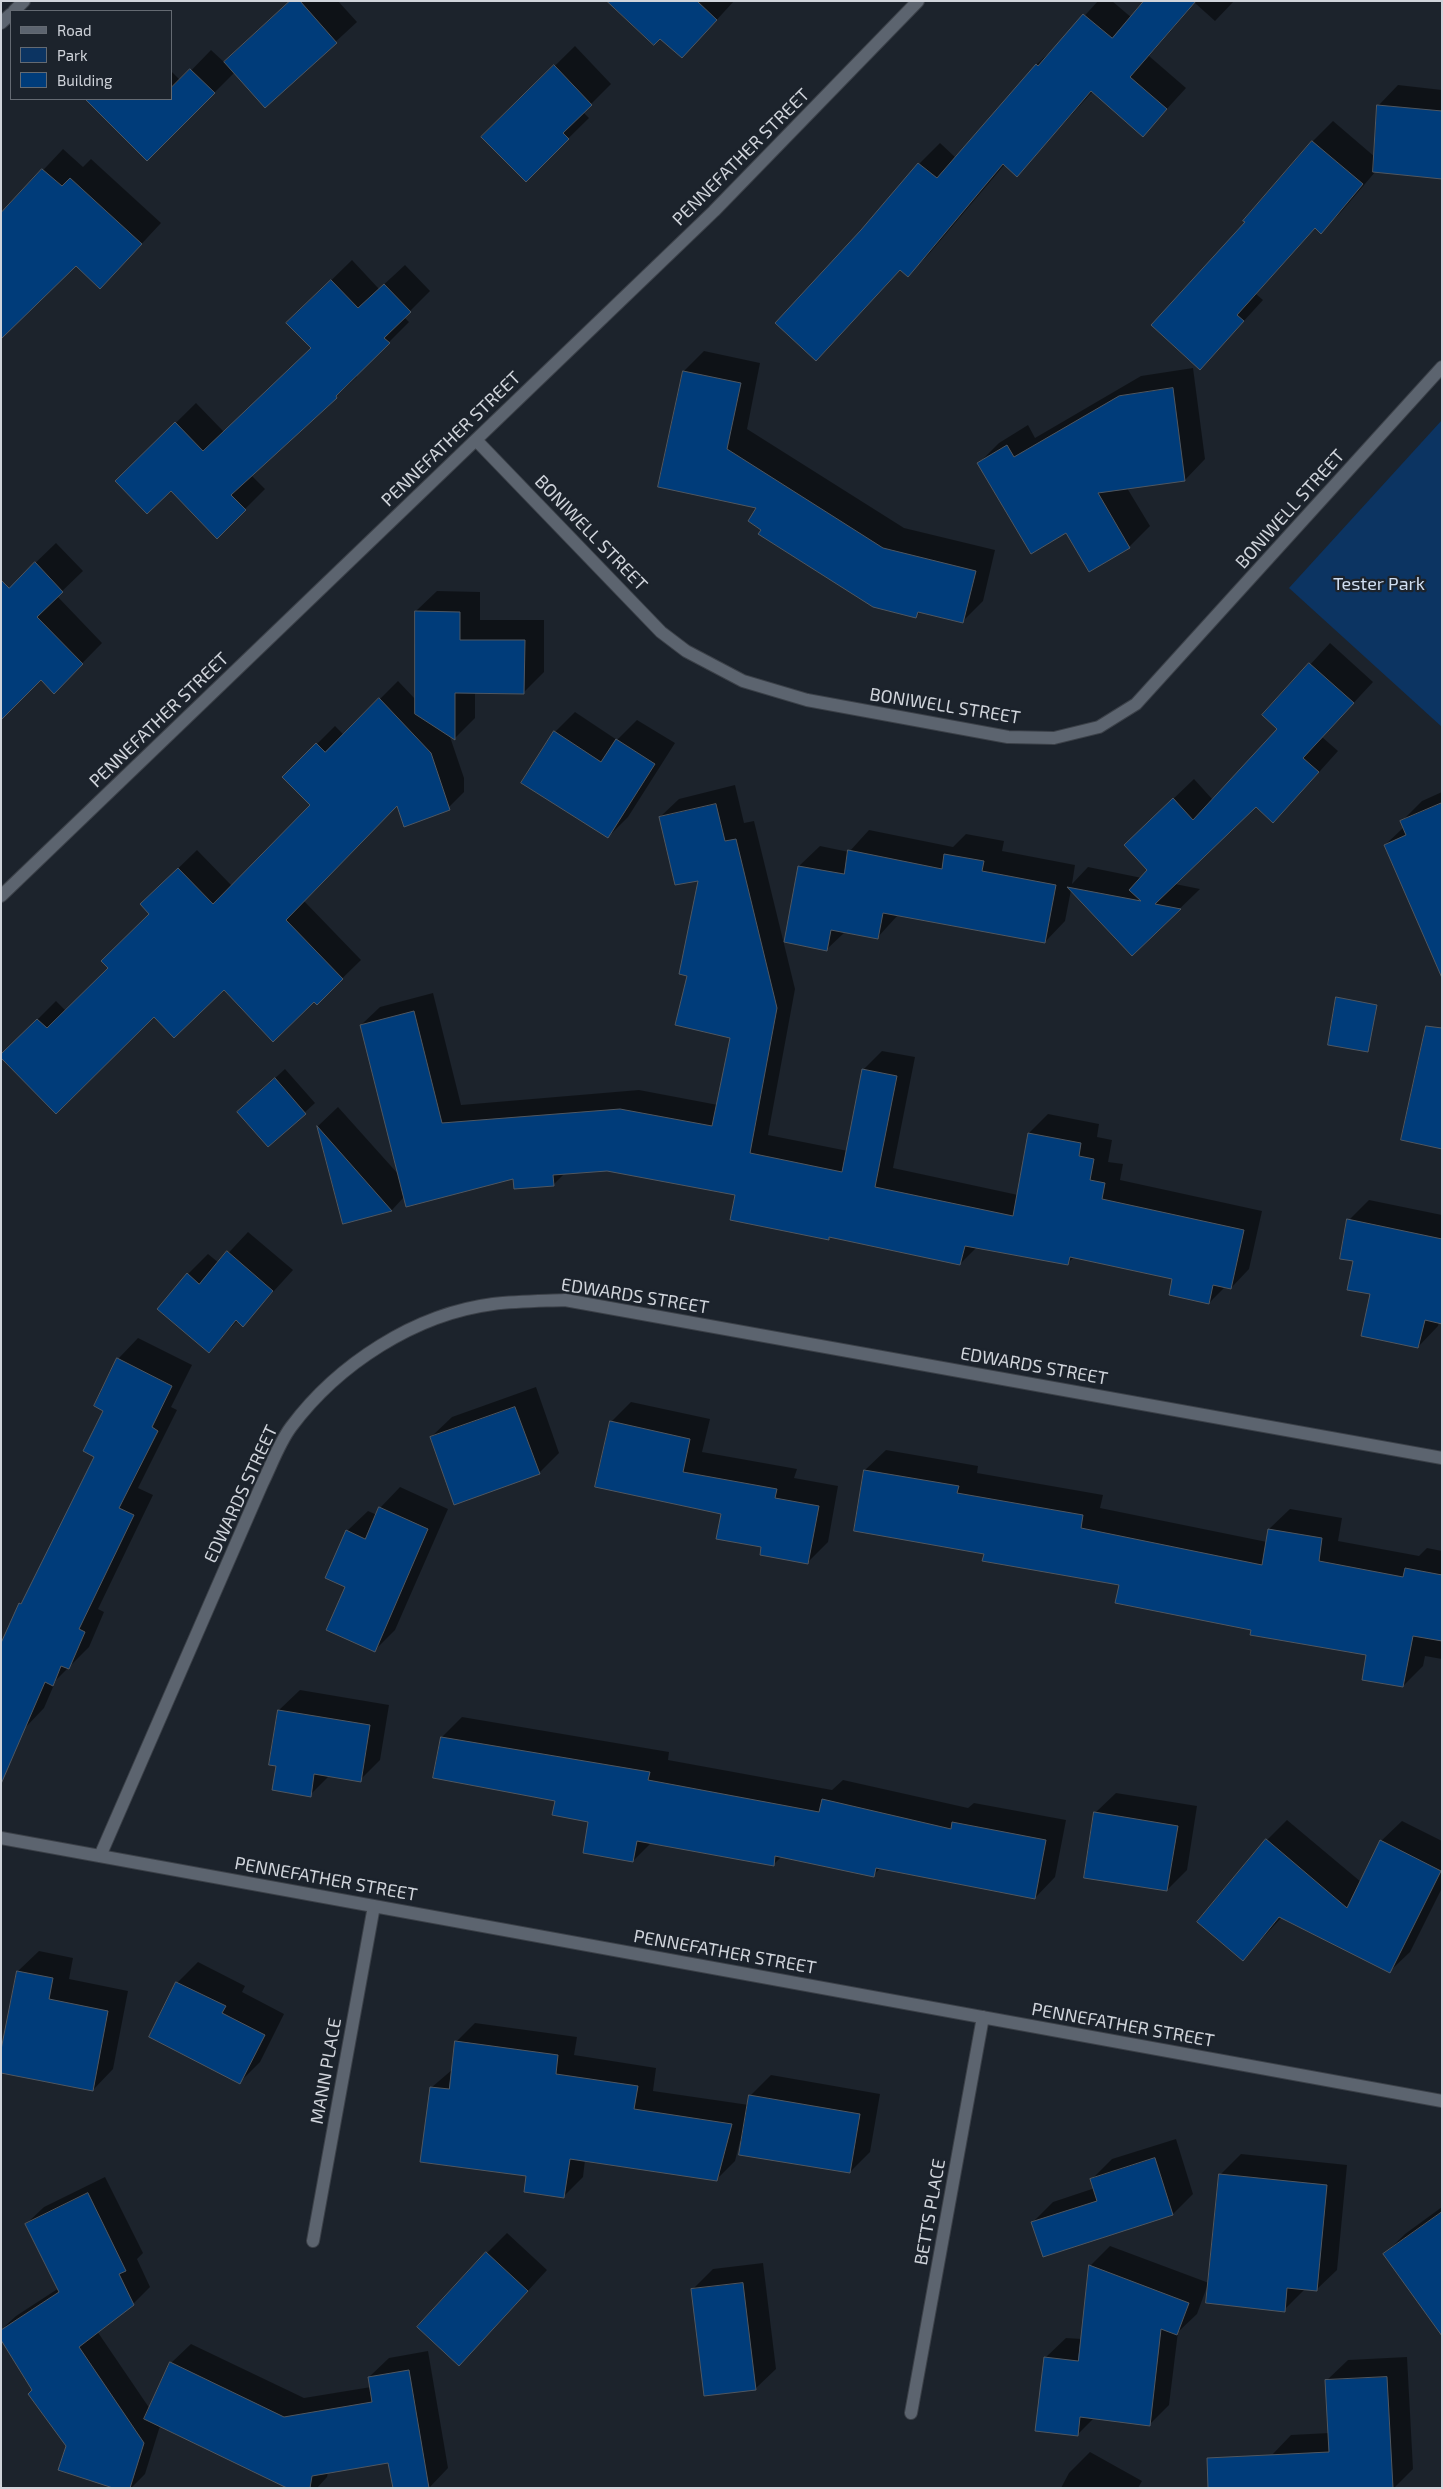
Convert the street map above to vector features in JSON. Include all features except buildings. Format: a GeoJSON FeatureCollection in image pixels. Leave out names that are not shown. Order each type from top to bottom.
{"type":"FeatureCollection","features":[{"type":"Feature","properties":{"kind":"street"},"geometry":{"type":"LineString","coordinates":[[14,10],[24,1]]}},
{"type":"Feature","properties":{"kind":"street","name":"PENNEFATHER STREET"},"geometry":{"type":"LineString","coordinates":[[1,896],[714,212],[918,1]]}},
{"type":"Feature","properties":{"kind":"street"},"geometry":{"type":"LineString","coordinates":[[1,23],[10,14]]}},
{"type":"Feature","properties":{"kind":"street","name":"BONIWELL STREET"},"geometry":{"type":"LineString","coordinates":[[476,440],[661,632],[686,651],[743,681],[807,700],[874,713],[1008,737],[1054,738],[1099,727],[1136,704],[1442,368]]}},
{"type":"Feature","properties":{"kind":"street","name":"EDWARDS STREET"},"geometry":{"type":"LineString","coordinates":[[100,1856],[262,1484],[290,1428],[334,1378],[360,1357],[423,1324],[457,1312],[492,1304],[565,1300],[1442,1458]]}},
{"type":"Feature","properties":{"kind":"street","name":"PENNEFATHER STREET"},"geometry":{"type":"LineString","coordinates":[[1,1838],[1442,2101]]}},
{"type":"Feature","properties":{"kind":"street","name":"MANN PLACE"},"geometry":{"type":"LineString","coordinates":[[313,2242],[374,1906]]}},
{"type":"Feature","properties":{"kind":"street","name":"BETTS PLACE"},"geometry":{"type":"LineString","coordinates":[[911,2413],[984,2017]]}},
{"type":"Feature","properties":{"kind":"green space","name":"Tester Park"},"geometry":{"type":"Polygon","coordinates":[[[1442,420],[1442,727],[1289,588],[1442,420]]]}}]}
